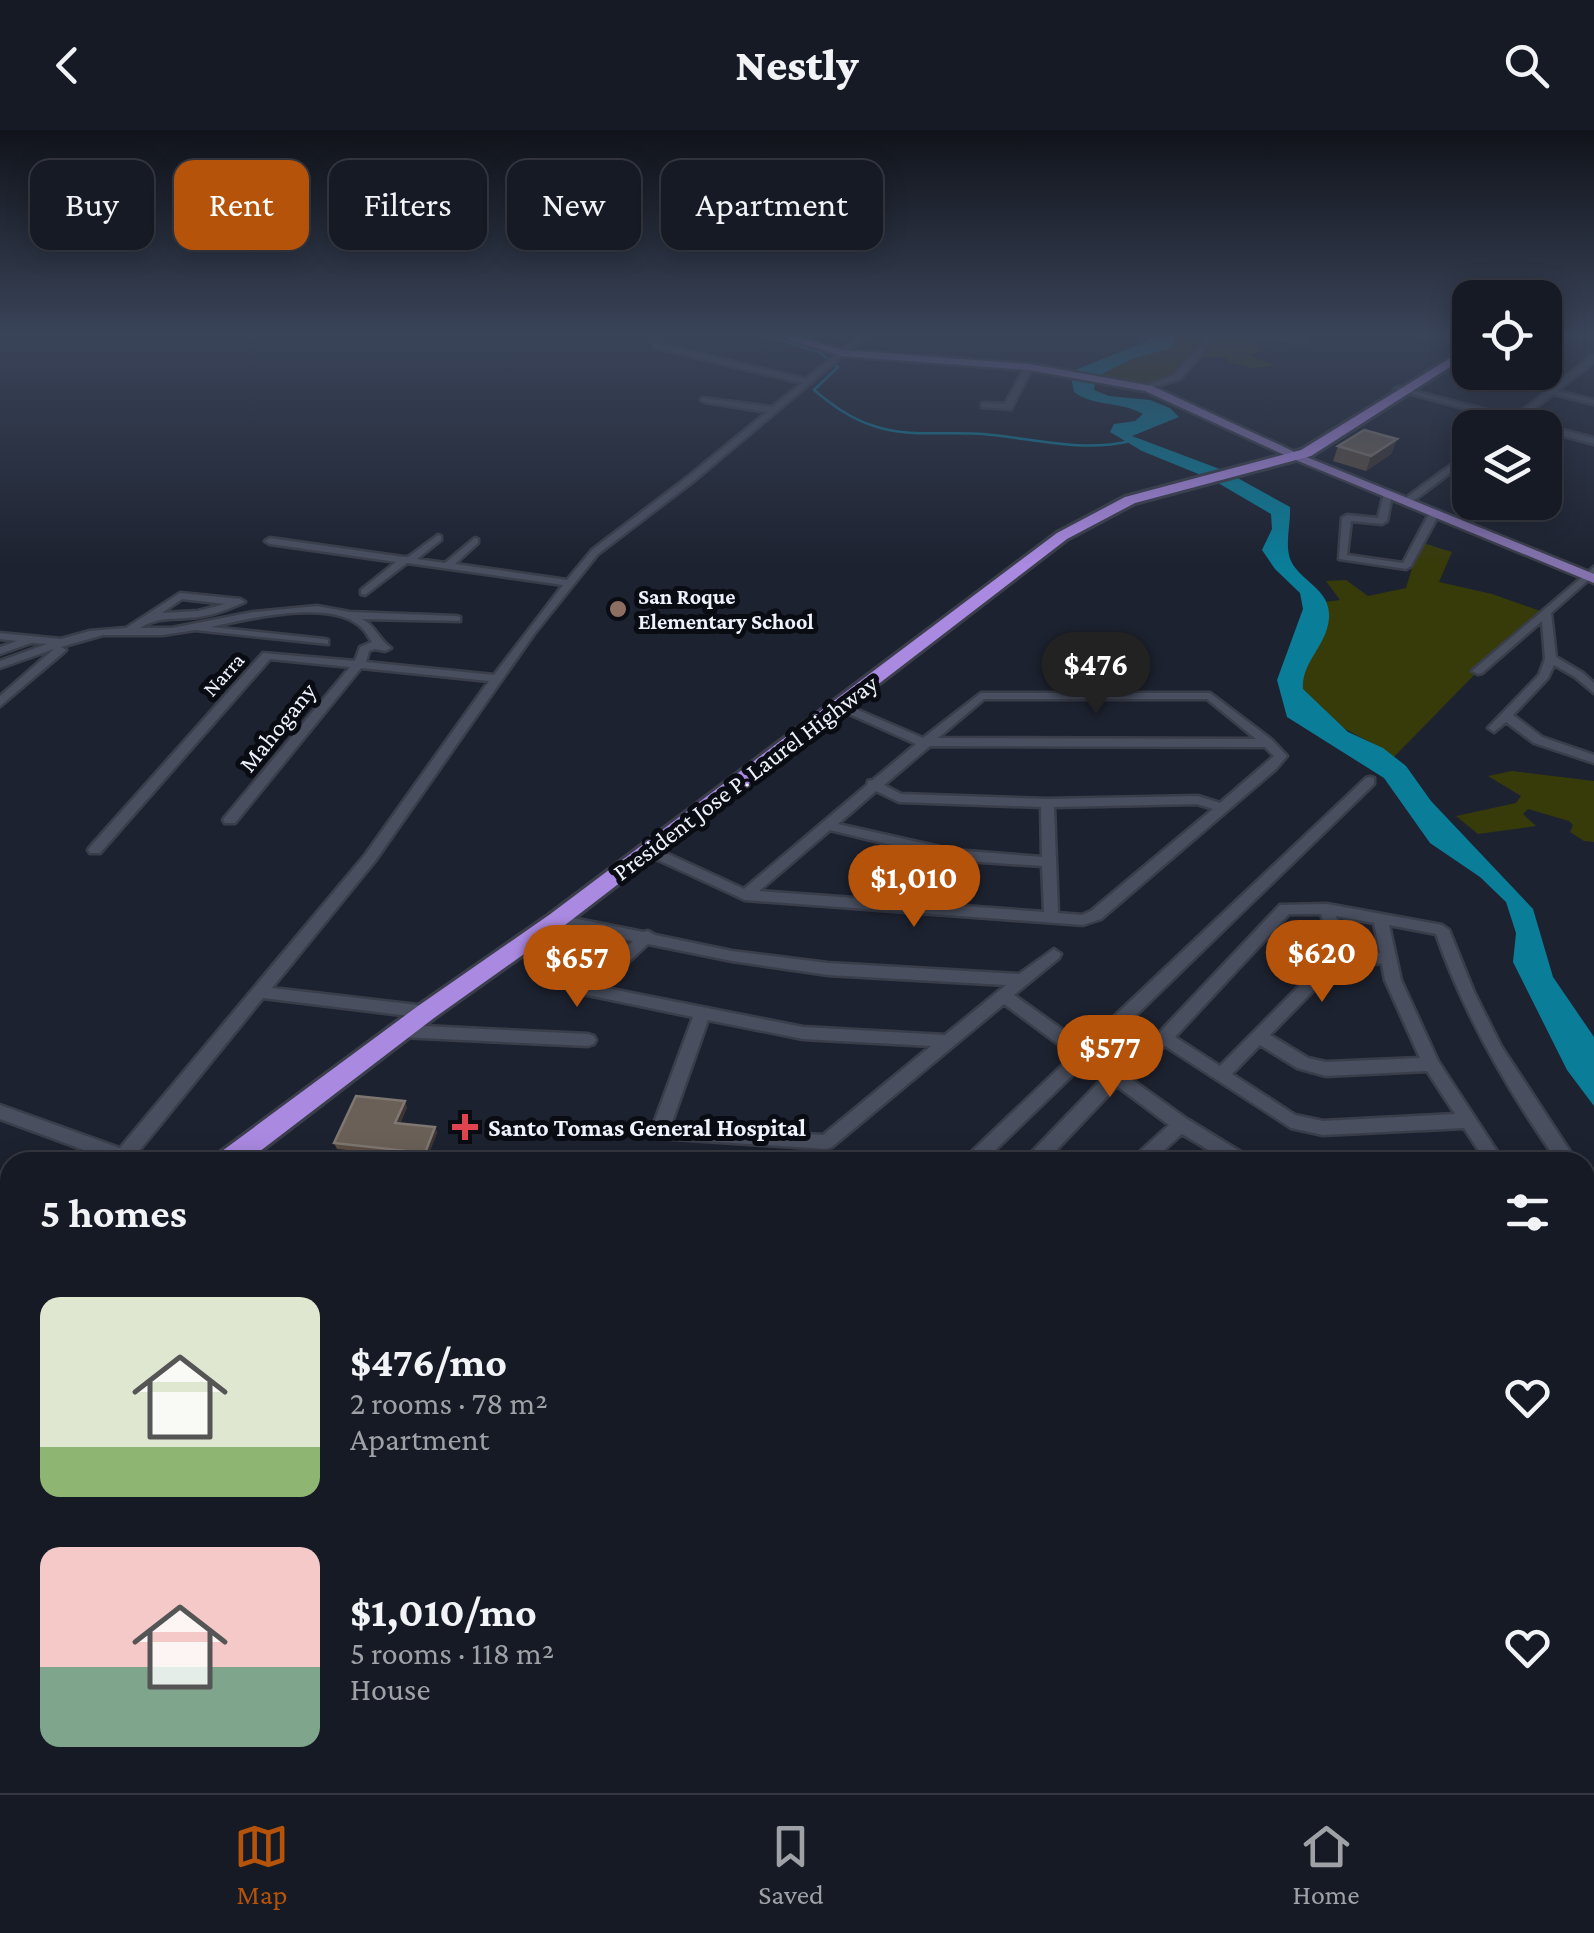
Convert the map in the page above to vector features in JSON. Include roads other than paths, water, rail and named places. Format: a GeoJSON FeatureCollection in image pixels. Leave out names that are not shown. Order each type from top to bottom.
{"type":"FeatureCollection","features":[{"type":"Feature","properties":{"kind":"highway","name":"President Jose P. Laurel Highway"},"geometry":{"type":"LineString","coordinates":[[240,1152],[426,1012],[558,920],[1062,536],[1130,500],[1306,454],[1371,411]]}},
{"type":"Feature","properties":{"kind":"main road"},"geometry":{"type":"LineString","coordinates":[[1197,411],[1387,495],[1592,575]]}},
{"type":"Feature","properties":{"kind":"street"},"geometry":{"type":"LineString","coordinates":[[129,1152],[370,858],[568,583],[596,552],[772,411]]}},
{"type":"Feature","properties":{"kind":"street"},"geometry":{"type":"LineString","coordinates":[[1562,432],[1594,440]]}},
{"type":"Feature","properties":{"kind":"street"},"geometry":{"type":"LineString","coordinates":[[1406,502],[1452,468]]}},
{"type":"Feature","properties":{"kind":"street"},"geometry":{"type":"LineString","coordinates":[[1387,495],[1382,521],[1347,518],[1342,557],[1406,566],[1434,514]]}},
{"type":"Feature","properties":{"kind":"street"},"geometry":{"type":"LineString","coordinates":[[365,592],[438,538]]}},
{"type":"Feature","properties":{"kind":"street"},"geometry":{"type":"LineString","coordinates":[[270,541],[568,583]]}},
{"type":"Feature","properties":{"kind":"street"},"geometry":{"type":"LineString","coordinates":[[448,565],[476,541]]}},
{"type":"Feature","properties":{"kind":"street"},"geometry":{"type":"LineString","coordinates":[[1478,671],[1592,575]]}},
{"type":"Feature","properties":{"kind":"street"},"geometry":{"type":"LineString","coordinates":[[126,633],[149,617],[180,596],[240,602],[198,614],[149,617]]}},
{"type":"Feature","properties":{"kind":"street"},"geometry":{"type":"LineString","coordinates":[[4,666],[102,632],[193,628],[302,608],[348,615],[456,619]]}},
{"type":"Feature","properties":{"kind":"street"},"geometry":{"type":"LineString","coordinates":[[1494,728],[1544,676],[1551,659],[1546,613]]}},
{"type":"Feature","properties":{"kind":"street"},"geometry":{"type":"LineString","coordinates":[[348,615],[370,630],[374,646],[386,651],[377,664]]}},
{"type":"Feature","properties":{"kind":"street"},"geometry":{"type":"LineString","coordinates":[[193,628],[260,638]]}},
{"type":"Feature","properties":{"kind":"street"},"geometry":{"type":"LineString","coordinates":[[0,636],[67,644]]}},
{"type":"Feature","properties":{"kind":"street"},"geometry":{"type":"LineString","coordinates":[[0,650],[30,640]]}},
{"type":"Feature","properties":{"kind":"street"},"geometry":{"type":"LineString","coordinates":[[0,702],[67,644]]}},
{"type":"Feature","properties":{"kind":"street","name":"Mahogany"},"geometry":{"type":"LineString","coordinates":[[230,820],[360,662],[360,654],[374,646]]}},
{"type":"Feature","properties":{"kind":"street","name":"Narra"},"geometry":{"type":"LineString","coordinates":[[94,850],[267,656],[360,662],[498,679]]}},
{"type":"Feature","properties":{"kind":"street"},"geometry":{"type":"LineString","coordinates":[[1551,659],[1579,675],[1594,690]]}},
{"type":"Feature","properties":{"kind":"street"},"geometry":{"type":"LineString","coordinates":[[1209,677],[1210,696]]}},
{"type":"Feature","properties":{"kind":"street"},"geometry":{"type":"LineString","coordinates":[[648,850],[745,895],[1084,920],[1096,916],[1280,756],[1210,696],[980,696],[745,895]]}},
{"type":"Feature","properties":{"kind":"street"},"geometry":{"type":"LineString","coordinates":[[840,706],[922,742],[1268,743]]}},
{"type":"Feature","properties":{"kind":"street"},"geometry":{"type":"LineString","coordinates":[[1506,716],[1538,740],[1594,760]]}},
{"type":"Feature","properties":{"kind":"street"},"geometry":{"type":"LineString","coordinates":[[983,1152],[1370,781]]}},
{"type":"Feature","properties":{"kind":"street"},"geometry":{"type":"LineString","coordinates":[[873,784],[899,798],[1047,804],[1198,800],[1220,807]]}},
{"type":"Feature","properties":{"kind":"street"},"geometry":{"type":"LineString","coordinates":[[1047,804],[1051,918]]}},
{"type":"Feature","properties":{"kind":"street"},"geometry":{"type":"LineString","coordinates":[[826,825],[953,855],[1050,862]]}},
{"type":"Feature","properties":{"kind":"street"},"geometry":{"type":"LineString","coordinates":[[1043,1152],[1116,1076],[1164,1038],[1284,909],[1327,909],[1442,930],[1485,1038],[1561,1152]]}},
{"type":"Feature","properties":{"kind":"street"},"geometry":{"type":"LineString","coordinates":[[1327,909],[1340,954]]}},
{"type":"Feature","properties":{"kind":"street"},"geometry":{"type":"LineString","coordinates":[[558,920],[732,956],[828,968],[1019,980]]}},
{"type":"Feature","properties":{"kind":"street"},"geometry":{"type":"LineString","coordinates":[[1380,921],[1393,980],[1431,1064],[1488,1152]]}},
{"type":"Feature","properties":{"kind":"street"},"geometry":{"type":"LineString","coordinates":[[648,936],[588,990],[803,1033],[948,1041]]}},
{"type":"Feature","properties":{"kind":"street"},"geometry":{"type":"LineString","coordinates":[[702,1014],[660,1131],[826,1142],[1054,954]]}},
{"type":"Feature","properties":{"kind":"street"},"geometry":{"type":"LineString","coordinates":[[1340,954],[1388,959]]}},
{"type":"Feature","properties":{"kind":"street"},"geometry":{"type":"LineString","coordinates":[[1222,1074],[1340,954]]}},
{"type":"Feature","properties":{"kind":"street"},"geometry":{"type":"LineString","coordinates":[[260,992],[426,1012]]}},
{"type":"Feature","properties":{"kind":"street"},"geometry":{"type":"LineString","coordinates":[[1004,996],[1227,1152]]}},
{"type":"Feature","properties":{"kind":"street"},"geometry":{"type":"LineString","coordinates":[[402,1031],[588,1040]]}},
{"type":"Feature","properties":{"kind":"street"},"geometry":{"type":"LineString","coordinates":[[1260,1037],[1303,1062],[1326,1069],[1431,1064]]}},
{"type":"Feature","properties":{"kind":"street"},"geometry":{"type":"LineString","coordinates":[[1164,1038],[1291,1121],[1322,1128],[1466,1121]]}},
{"type":"Feature","properties":{"kind":"street"},"geometry":{"type":"LineString","coordinates":[[0,1112],[102,1152]]}},
{"type":"Feature","properties":{"kind":"street"},"geometry":{"type":"LineString","coordinates":[[1151,1152],[1182,1124]]}},
{"type":"Feature","properties":{"kind":"water"},"geometry":{"type":"Polygon","coordinates":[[[1135,411],[1173,411],[1179,417],[1132,436],[1225,471],[1290,507],[1291,561],[1325,600],[1329,618],[1324,637],[1306,670],[1303,689],[1348,732],[1383,748],[1406,766],[1431,801],[1533,909],[1553,977],[1594,1037],[1594,1106],[1567,1070],[1513,962],[1516,933],[1506,902],[1480,877],[1430,843],[1384,778],[1287,717],[1277,680],[1303,609],[1300,593],[1262,550],[1272,529],[1271,514],[1213,480],[1142,451],[1110,432],[1114,424],[1135,421],[1143,414],[1135,411]]]}},
{"type":"Feature","properties":{"kind":"waterway"},"geometry":{"type":"LineString","coordinates":[[841,411],[857,420],[901,432],[983,434],[1093,446],[1130,441]]}},
{"type":"Feature","properties":{"kind":"place","name":"San Roque Elementary School"},"geometry":{"type":"Point","coordinates":[618,609]}},
{"type":"Feature","properties":{"kind":"place","name":"Santo Tomas General Hospital"},"geometry":{"type":"Point","coordinates":[465,1127]}}]}
